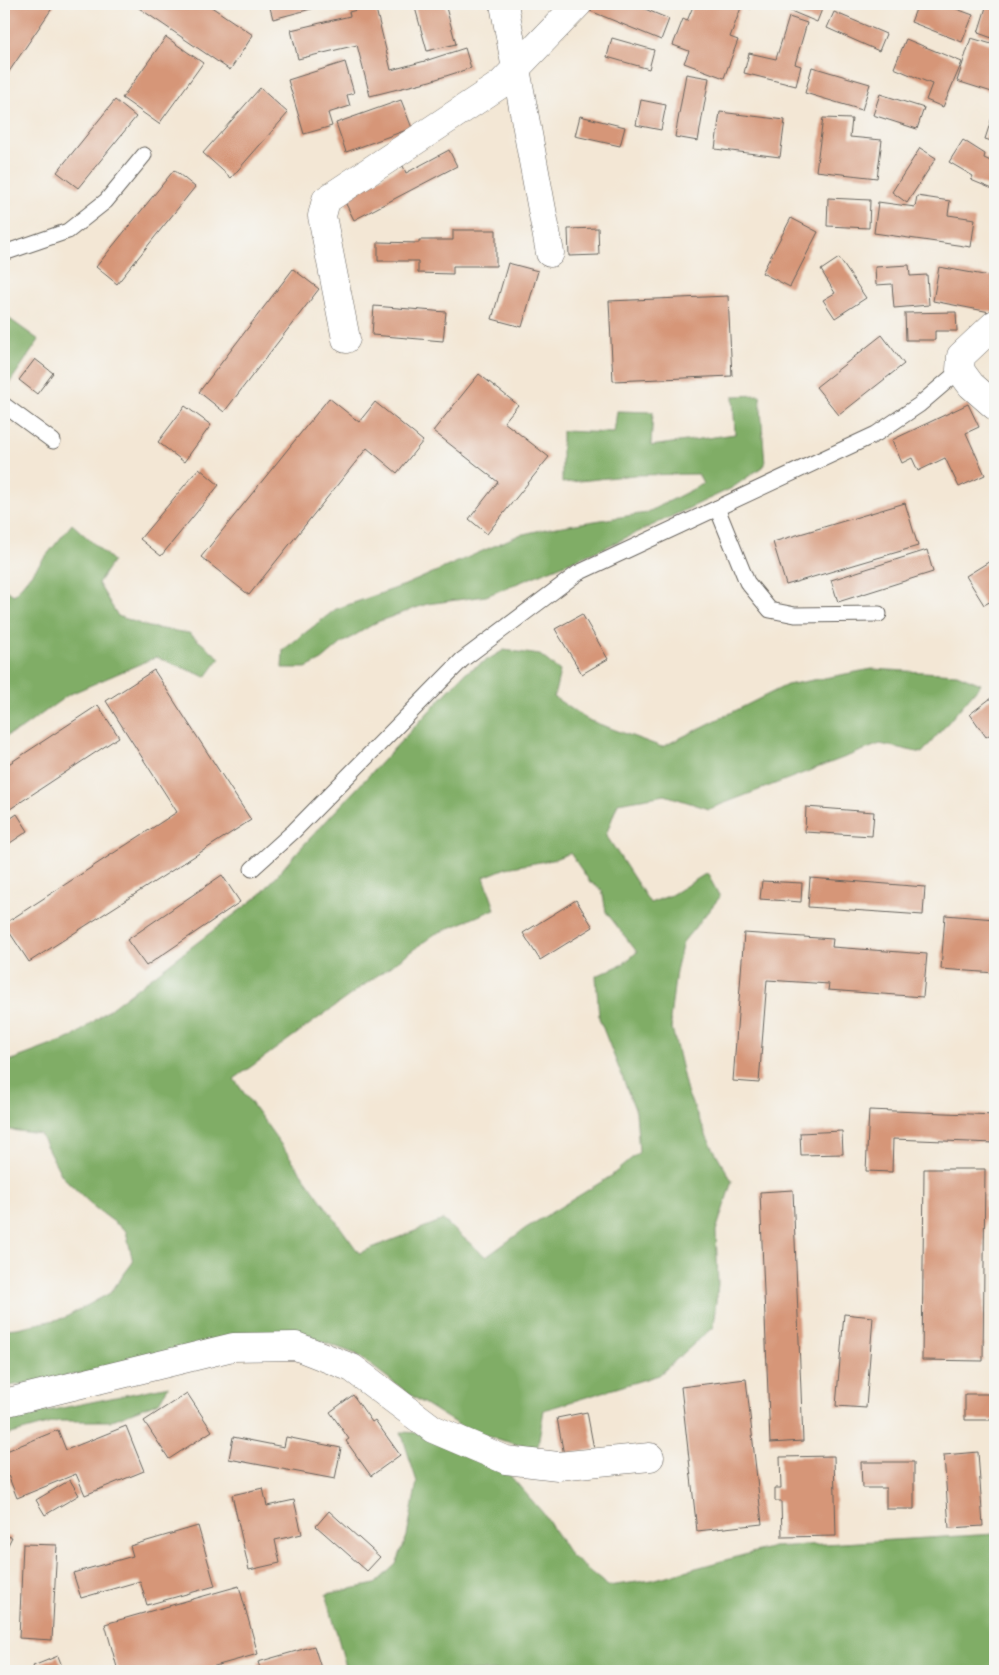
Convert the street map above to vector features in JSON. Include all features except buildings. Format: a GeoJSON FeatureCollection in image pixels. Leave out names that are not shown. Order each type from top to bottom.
{"type":"FeatureCollection","features":[{"type":"Feature","properties":{"kind":"street"},"geometry":{"type":"LineString","coordinates":[[504,4],[550,253]]}},
{"type":"Feature","properties":{"kind":"street"},"geometry":{"type":"LineString","coordinates":[[346,339],[322,216],[326,200],[501,84],[578,4]]}},
{"type":"Feature","properties":{"kind":"street"},"geometry":{"type":"LineString","coordinates":[[995,324],[962,356],[960,370],[971,385],[995,406]]}},
{"type":"Feature","properties":{"kind":"street"},"geometry":{"type":"LineString","coordinates":[[4,1403],[233,1347],[296,1346],[352,1368],[433,1429],[506,1460],[558,1466],[650,1457]]}},
{"type":"Feature","properties":{"kind":"lane"},"geometry":{"type":"LineString","coordinates":[[4,254],[68,231],[106,201],[144,155]]}},
{"type":"Feature","properties":{"kind":"lane"},"geometry":{"type":"LineString","coordinates":[[252,868],[294,831],[462,660],[578,573],[876,434],[919,405],[960,370]]}},
{"type":"Feature","properties":{"kind":"lane"},"geometry":{"type":"LineString","coordinates":[[4,405],[54,441]]}},
{"type":"Feature","properties":{"kind":"lane"},"geometry":{"type":"LineString","coordinates":[[717,508],[747,582],[770,610],[795,615],[879,614]]}},
{"type":"Feature","properties":{"kind":"green space"},"geometry":{"type":"Polygon","coordinates":[[[4,315],[39,340],[4,391],[4,315]]]}},
{"type":"Feature","properties":{"kind":"green space"},"geometry":{"type":"Polygon","coordinates":[[[760,395],[765,465],[732,488],[602,549],[486,596],[427,604],[377,622],[342,643],[322,660],[306,668],[282,668],[283,650],[336,609],[405,585],[519,535],[550,528],[646,513],[703,484],[698,474],[634,475],[562,483],[562,431],[614,433],[617,411],[653,412],[651,446],[735,434],[733,396],[760,395]]]}},
{"type":"Feature","properties":{"kind":"green space"},"geometry":{"type":"Polygon","coordinates":[[[72,524],[113,561],[98,583],[118,616],[149,627],[189,633],[220,658],[206,677],[156,657],[68,695],[21,729],[4,737],[4,647],[7,641],[4,639],[4,589],[14,595],[72,524]]]}},
{"type":"Feature","properties":{"kind":"green space"},"geometry":{"type":"Polygon","coordinates":[[[504,650],[540,655],[560,671],[554,697],[588,720],[662,747],[787,685],[872,669],[957,674],[981,684],[922,753],[880,744],[709,809],[665,795],[618,803],[606,835],[650,903],[671,895],[707,873],[720,897],[683,942],[676,971],[670,1019],[687,1092],[708,1139],[732,1181],[716,1231],[718,1284],[713,1327],[659,1375],[544,1410],[537,1450],[468,1431],[412,1396],[356,1354],[304,1335],[4,1387],[4,1329],[64,1318],[110,1293],[133,1262],[126,1231],[94,1207],[62,1176],[40,1134],[4,1129],[4,1063],[73,1037],[261,894],[297,852],[465,673],[504,650]],[[570,853],[552,860],[506,868],[484,877],[495,909],[435,934],[234,1079],[359,1253],[443,1220],[486,1257],[526,1228],[611,1176],[639,1152],[636,1112],[599,1018],[596,976],[623,964],[637,952],[606,912],[602,890],[590,882],[570,853]]]}},
{"type":"Feature","properties":{"kind":"green space"},"geometry":{"type":"Polygon","coordinates":[[[169,1386],[159,1402],[110,1421],[58,1421],[4,1436],[4,1420],[169,1386]]]}},
{"type":"Feature","properties":{"kind":"green space"},"geometry":{"type":"Polygon","coordinates":[[[401,1432],[421,1433],[507,1472],[543,1513],[571,1556],[608,1586],[652,1580],[773,1547],[995,1534],[995,1671],[347,1671],[326,1594],[375,1584],[396,1564],[407,1536],[417,1482],[401,1432]]]}}]}
